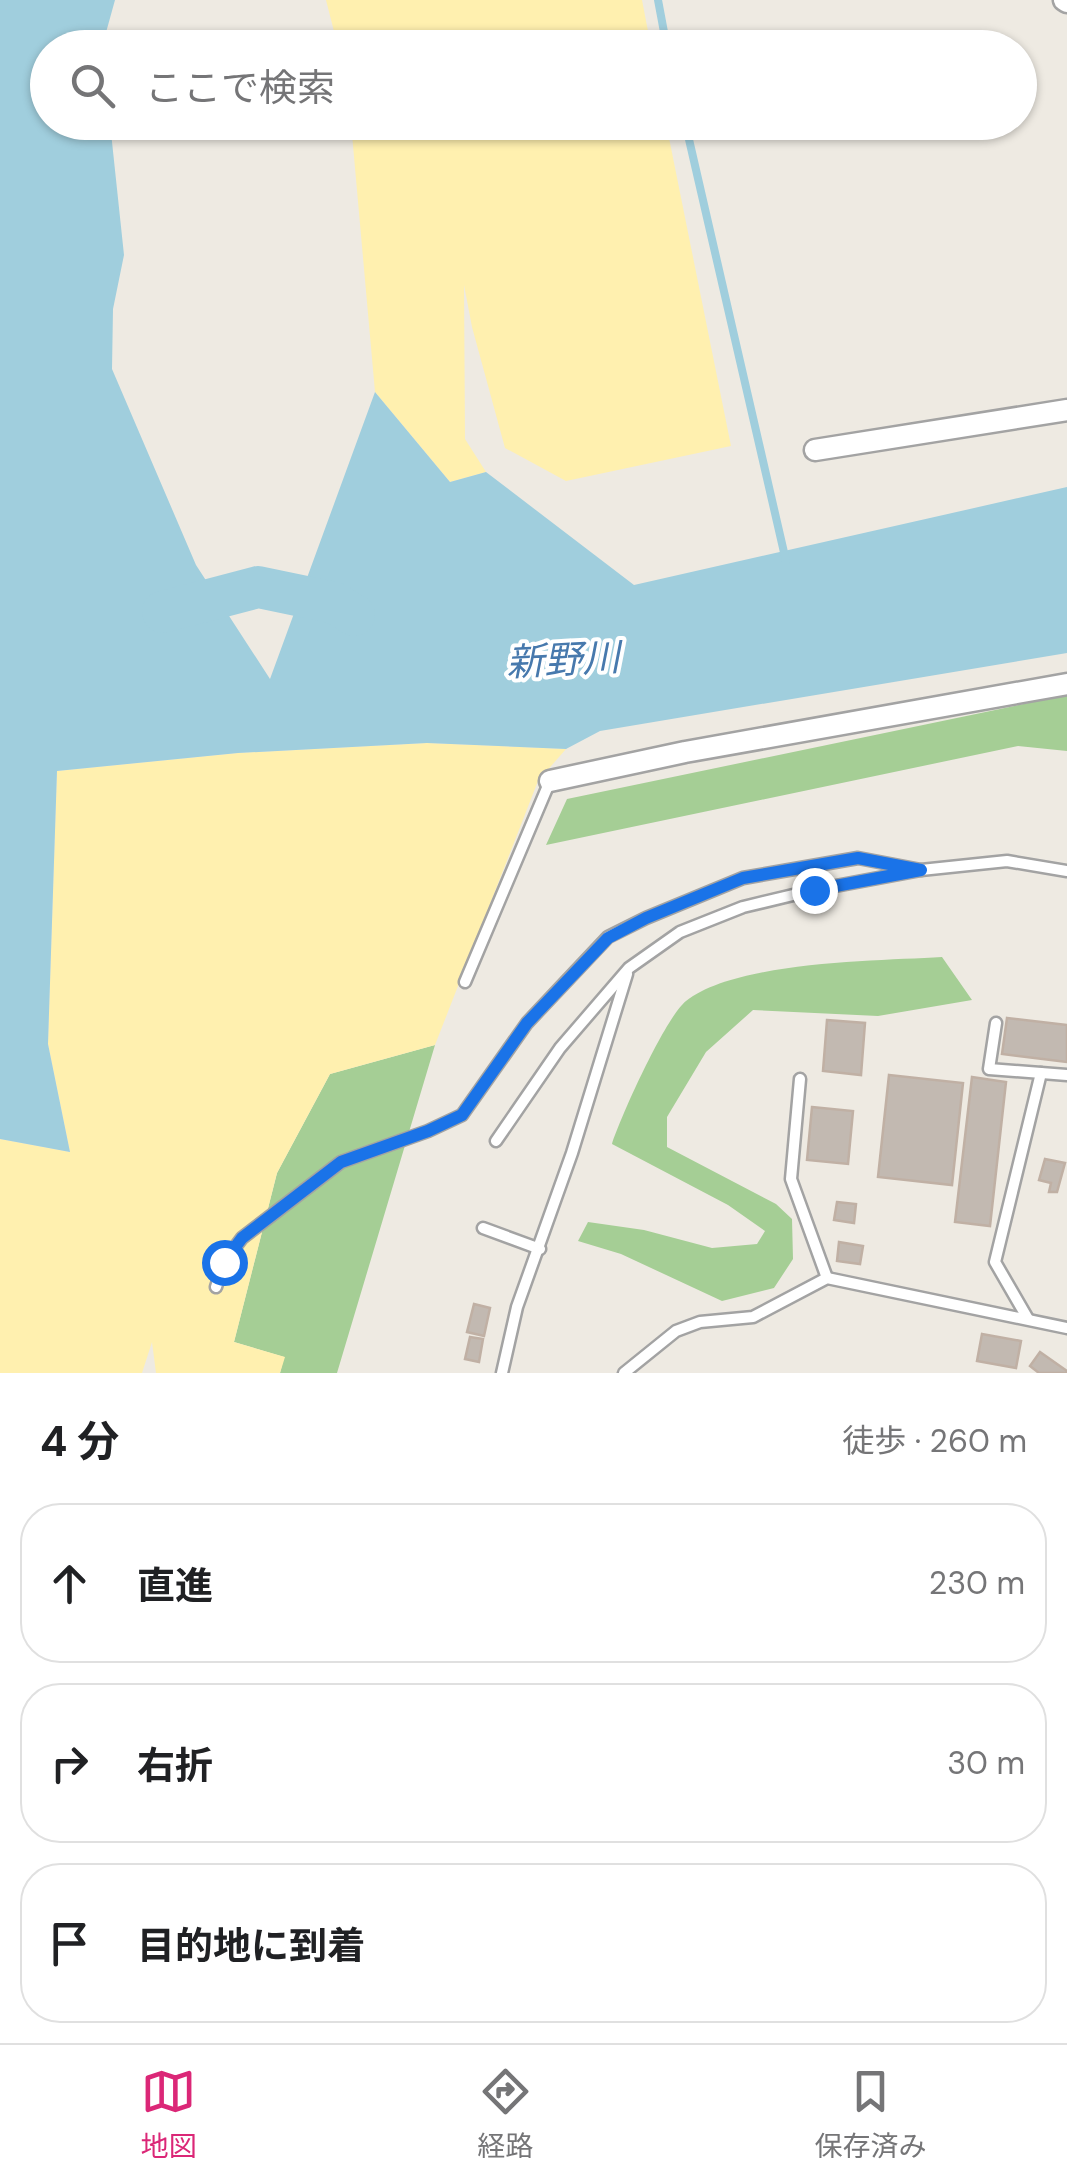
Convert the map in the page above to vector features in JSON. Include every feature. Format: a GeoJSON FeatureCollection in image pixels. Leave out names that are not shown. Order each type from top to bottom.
{"type":"FeatureCollection","features":[{"type":"Feature","properties":{"kind":"street"},"geometry":{"type":"LineString","coordinates":[[815,450],[1067,410]]}},
{"type":"Feature","properties":{"kind":"street"},"geometry":{"type":"LineString","coordinates":[[550,781],[685,752],[1067,684]]}},
{"type":"Feature","properties":{"kind":"lane"},"geometry":{"type":"LineString","coordinates":[[465,982],[550,781]]}},
{"type":"Feature","properties":{"kind":"lane"},"geometry":{"type":"LineString","coordinates":[[216,1287],[224,1262],[242,1238],[341,1162],[462,1115],[527,1023],[608,938],[743,878],[858,858],[921,870]]}},
{"type":"Feature","properties":{"kind":"lane"},"geometry":{"type":"LineString","coordinates":[[496,1141],[560,1048],[629,968],[680,932],[743,908],[921,870],[1007,861],[1067,870]]}},
{"type":"Feature","properties":{"kind":"lane"},"geometry":{"type":"LineString","coordinates":[[502,1373],[517,1307],[540,1249],[629,968]]}},
{"type":"Feature","properties":{"kind":"lane"},"geometry":{"type":"LineString","coordinates":[[996,1023],[989,1069],[1067,1075]]}},
{"type":"Feature","properties":{"kind":"lane"},"geometry":{"type":"LineString","coordinates":[[1028,1319],[995,1262],[1041,1073]]}},
{"type":"Feature","properties":{"kind":"lane"},"geometry":{"type":"LineString","coordinates":[[800,1079],[791,1179],[827,1278]]}},
{"type":"Feature","properties":{"kind":"lane"},"geometry":{"type":"LineString","coordinates":[[483,1228],[540,1249]]}},
{"type":"Feature","properties":{"kind":"lane"},"geometry":{"type":"LineString","coordinates":[[624,1373],[676,1330],[700,1322],[752,1318],[827,1278],[1067,1328]]}},
{"type":"Feature","properties":{"kind":"green space"},"geometry":{"type":"Polygon","coordinates":[[[1067,695],[1067,751],[1018,746],[546,845],[567,799],[1067,695]]]}},
{"type":"Feature","properties":{"kind":"green space"},"geometry":{"type":"Polygon","coordinates":[[[942,957],[972,1000],[878,1016],[753,1010],[706,1052],[667,1117],[667,1147],[776,1204],[792,1219],[793,1259],[774,1288],[722,1301],[621,1254],[578,1241],[588,1222],[644,1230],[712,1248],[757,1244],[765,1231],[728,1205],[612,1144],[656,1046],[686,1001],[709,988],[772,971],[942,957]]]}},
{"type":"Feature","properties":{"kind":"green space"},"geometry":{"type":"Polygon","coordinates":[[[435,1045],[337,1373],[280,1373],[284,1357],[234,1342],[277,1173],[330,1074],[435,1045]]]}},
{"type":"Feature","properties":{"kind":"sand"},"geometry":{"type":"Polygon","coordinates":[[[326,0],[642,0],[648,30],[334,30],[326,0]]]}},
{"type":"Feature","properties":{"kind":"sand"},"geometry":{"type":"Polygon","coordinates":[[[353,140],[669,140],[731,446],[566,481],[505,448],[464,285],[465,439],[486,472],[450,482],[375,392],[353,140]]]}},
{"type":"Feature","properties":{"kind":"sand"},"geometry":{"type":"Polygon","coordinates":[[[427,743],[566,749],[538,781],[435,1045],[330,1074],[277,1173],[234,1342],[285,1357],[280,1373],[156,1373],[152,1342],[142,1373],[0,1373],[0,1139],[70,1152],[48,1044],[57,771],[238,753],[427,743]]]}},
{"type":"Feature","properties":{"kind":"water"},"geometry":{"type":"Polygon","coordinates":[[[0,0],[115,0],[107,30],[30,30],[30,140],[112,140],[124,255],[113,309],[112,369],[196,565],[270,679],[375,392],[450,482],[486,472],[634,585],[1067,487],[1067,653],[600,731],[566,749],[427,743],[238,753],[57,771],[48,1044],[70,1152],[0,1139],[0,0]]]}},
{"type":"Feature","properties":{"kind":"building"},"geometry":{"type":"Polygon","coordinates":[[[1007,1018],[1067,1025],[1067,1062],[1002,1054],[1007,1018]]]}},
{"type":"Feature","properties":{"kind":"building"},"geometry":{"type":"Polygon","coordinates":[[[827,1020],[865,1023],[861,1075],[823,1071],[827,1020]]]}},
{"type":"Feature","properties":{"kind":"building"},"geometry":{"type":"Polygon","coordinates":[[[889,1075],[963,1083],[952,1185],[878,1177],[889,1075]]]}},
{"type":"Feature","properties":{"kind":"building"},"geometry":{"type":"Polygon","coordinates":[[[972,1077],[1006,1082],[990,1226],[955,1222],[972,1077]]]}},
{"type":"Feature","properties":{"kind":"building"},"geometry":{"type":"Polygon","coordinates":[[[812,1107],[853,1111],[848,1164],[807,1160],[812,1107]]]}},
{"type":"Feature","properties":{"kind":"building"},"geometry":{"type":"Polygon","coordinates":[[[1045,1159],[1065,1163],[1057,1192],[1049,1192],[1051,1183],[1039,1180],[1045,1159]]]}},
{"type":"Feature","properties":{"kind":"building"},"geometry":{"type":"Polygon","coordinates":[[[837,1202],[856,1204],[854,1223],[834,1220],[837,1202]]]}},
{"type":"Feature","properties":{"kind":"building"},"geometry":{"type":"Polygon","coordinates":[[[839,1242],[863,1246],[860,1264],[837,1261],[839,1242]]]}},
{"type":"Feature","properties":{"kind":"building"},"geometry":{"type":"Polygon","coordinates":[[[474,1304],[490,1308],[484,1336],[467,1332],[474,1304]]]}},
{"type":"Feature","properties":{"kind":"building"},"geometry":{"type":"Polygon","coordinates":[[[982,1334],[1021,1341],[1016,1368],[977,1361],[982,1334]]]}},
{"type":"Feature","properties":{"kind":"building"},"geometry":{"type":"Polygon","coordinates":[[[470,1337],[483,1339],[479,1362],[465,1359],[470,1337]]]}},
{"type":"Feature","properties":{"kind":"building"},"geometry":{"type":"Polygon","coordinates":[[[1040,1352],[1067,1373],[1039,1373],[1030,1366],[1040,1352]]]}},
{"type":"Feature","properties":{"kind":"waterway"},"geometry":{"type":"LineString","coordinates":[[658,0],[664,30]]}},
{"type":"Feature","properties":{"kind":"waterway"},"geometry":{"type":"LineString","coordinates":[[689,140],[786,561]]}},
{"type":"Feature","properties":{"kind":"waterway","name":"新野川"},"geometry":{"type":"LineString","coordinates":[[163,612],[258,587],[335,603],[354,615]]}},
{"type":"Feature","properties":{"kind":"route"},"geometry":{"type":"LineString","coordinates":[[224,1262],[242,1238],[341,1162],[462,1115],[527,1023],[608,938],[743,878],[858,858],[921,870],[814,890]]}}]}
